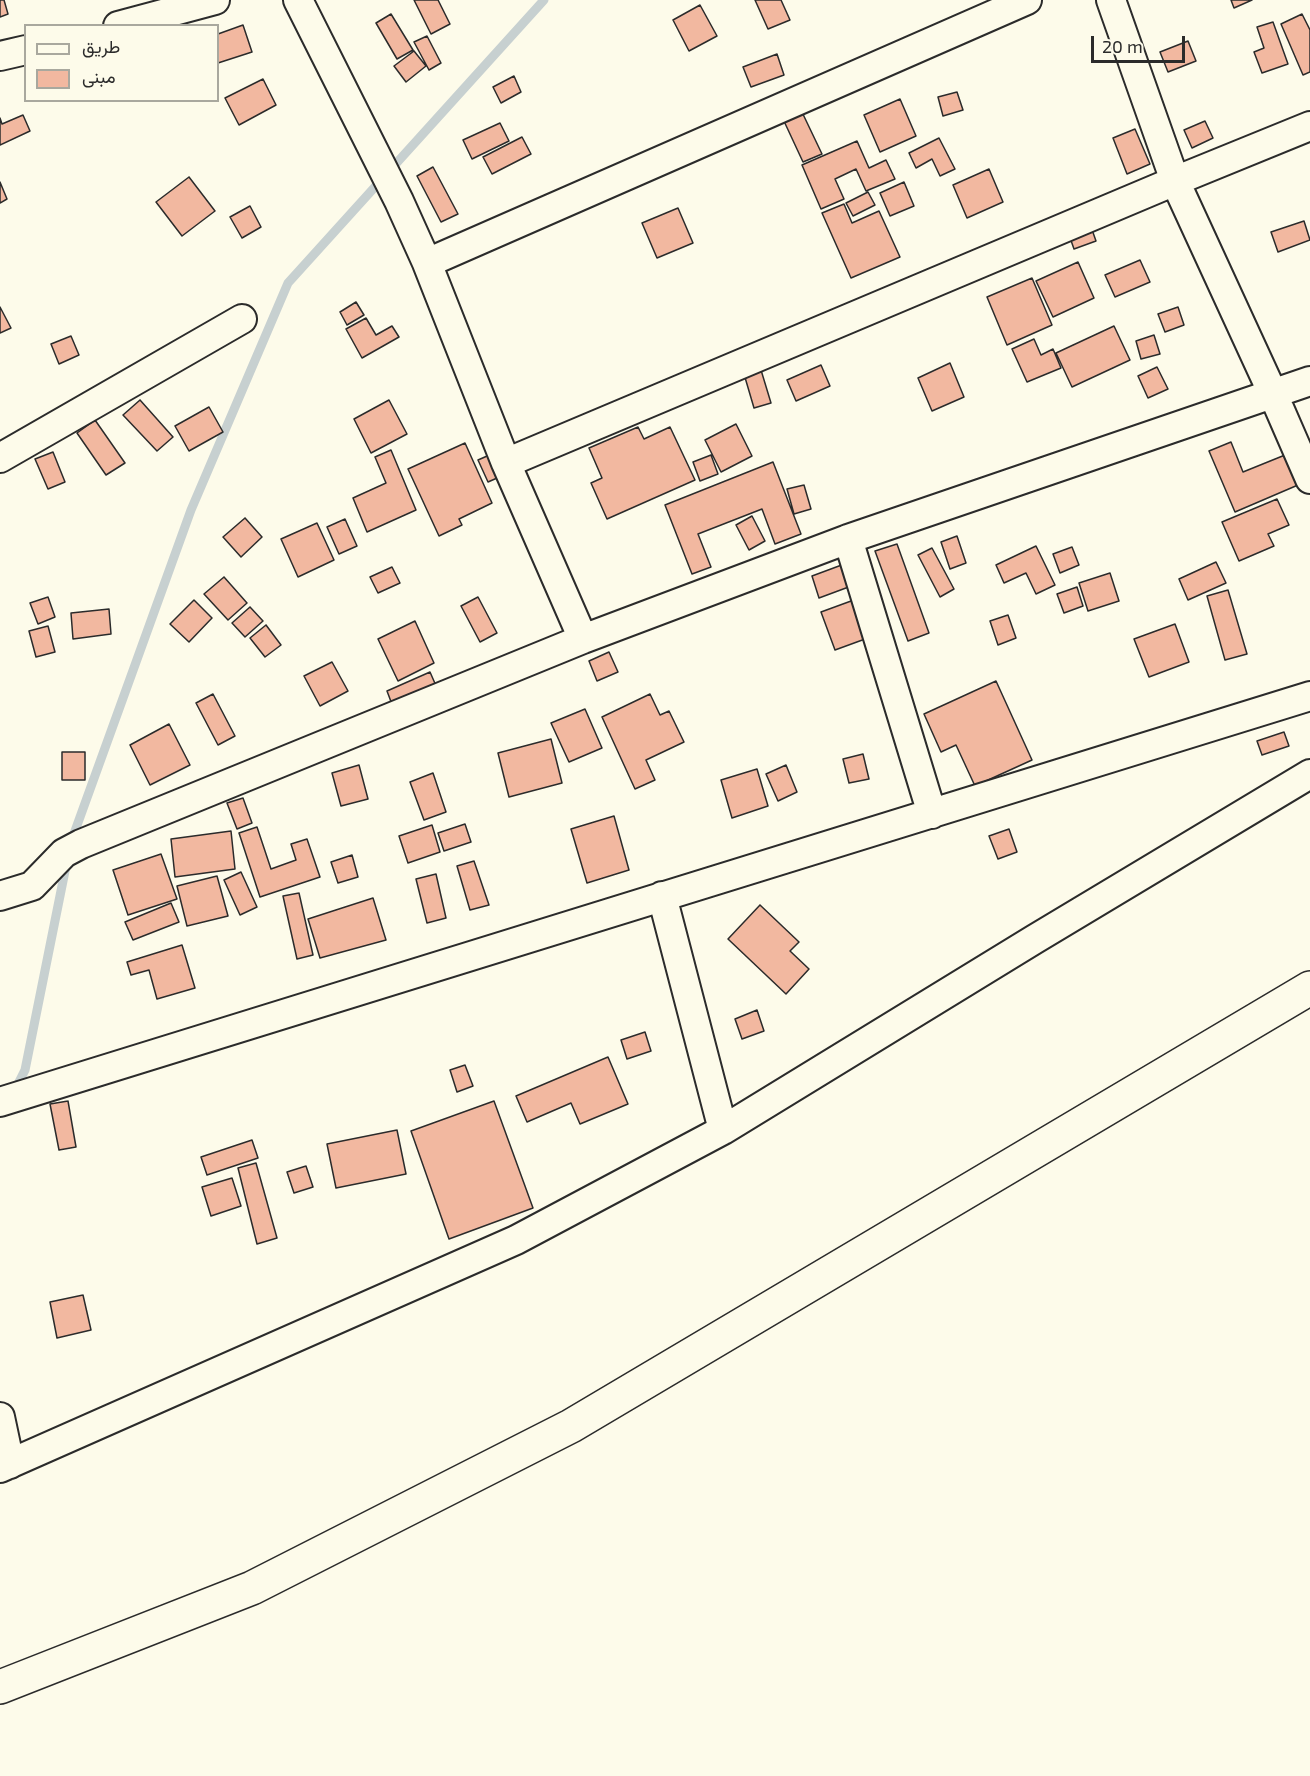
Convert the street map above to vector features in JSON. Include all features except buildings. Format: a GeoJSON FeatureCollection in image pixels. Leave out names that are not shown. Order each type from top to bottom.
{"type":"FeatureCollection","features":[{"type":"Feature","properties":{"kind":"street"},"geometry":{"type":"LineString","coordinates":[[125,24],[214,0]]}},
{"type":"Feature","properties":{"kind":"street"},"geometry":{"type":"LineString","coordinates":[[298,0],[399,201],[427,263],[506,463],[583,639]]}},
{"type":"Feature","properties":{"kind":"street"},"geometry":{"type":"LineString","coordinates":[[427,263],[1027,0]]}},
{"type":"Feature","properties":{"kind":"street"},"geometry":{"type":"LineString","coordinates":[[1111,0],[1175,181],[1310,479]]}},
{"type":"Feature","properties":{"kind":"street"},"geometry":{"type":"LineString","coordinates":[[0,56],[24,50]]}},
{"type":"Feature","properties":{"kind":"street"},"geometry":{"type":"LineString","coordinates":[[506,463],[1310,126]]}},
{"type":"Feature","properties":{"kind":"street"},"geometry":{"type":"LineString","coordinates":[[0,458],[242,319]]}},
{"type":"Feature","properties":{"kind":"street"},"geometry":{"type":"LineString","coordinates":[[0,896],[32,886],[64,854],[81,844],[583,639],[848,539],[1310,381]]}},
{"type":"Feature","properties":{"kind":"street"},"geometry":{"type":"LineString","coordinates":[[848,539],[932,814]]}},
{"type":"Feature","properties":{"kind":"street"},"geometry":{"type":"LineString","coordinates":[[0,1102],[1310,696]]}},
{"type":"Feature","properties":{"kind":"street"},"geometry":{"type":"LineString","coordinates":[[0,1417],[5,1466],[516,1240],[723,1130],[1310,774]]}},
{"type":"Feature","properties":{"kind":"street"},"geometry":{"type":"LineString","coordinates":[[662,896],[723,1130]]}},
{"type":"Feature","properties":{"kind":"street"},"geometry":{"type":"LineString","coordinates":[[0,1687],[252,1588],[571,1426],[1310,988]]}},
{"type":"Feature","properties":{"kind":"waterway"},"geometry":{"type":"LineString","coordinates":[[71,842],[191,510],[288,283],[544,0]]}},
{"type":"Feature","properties":{"kind":"waterway"},"geometry":{"type":"LineString","coordinates":[[15,1090],[25,1070],[67,861]]}}]}
